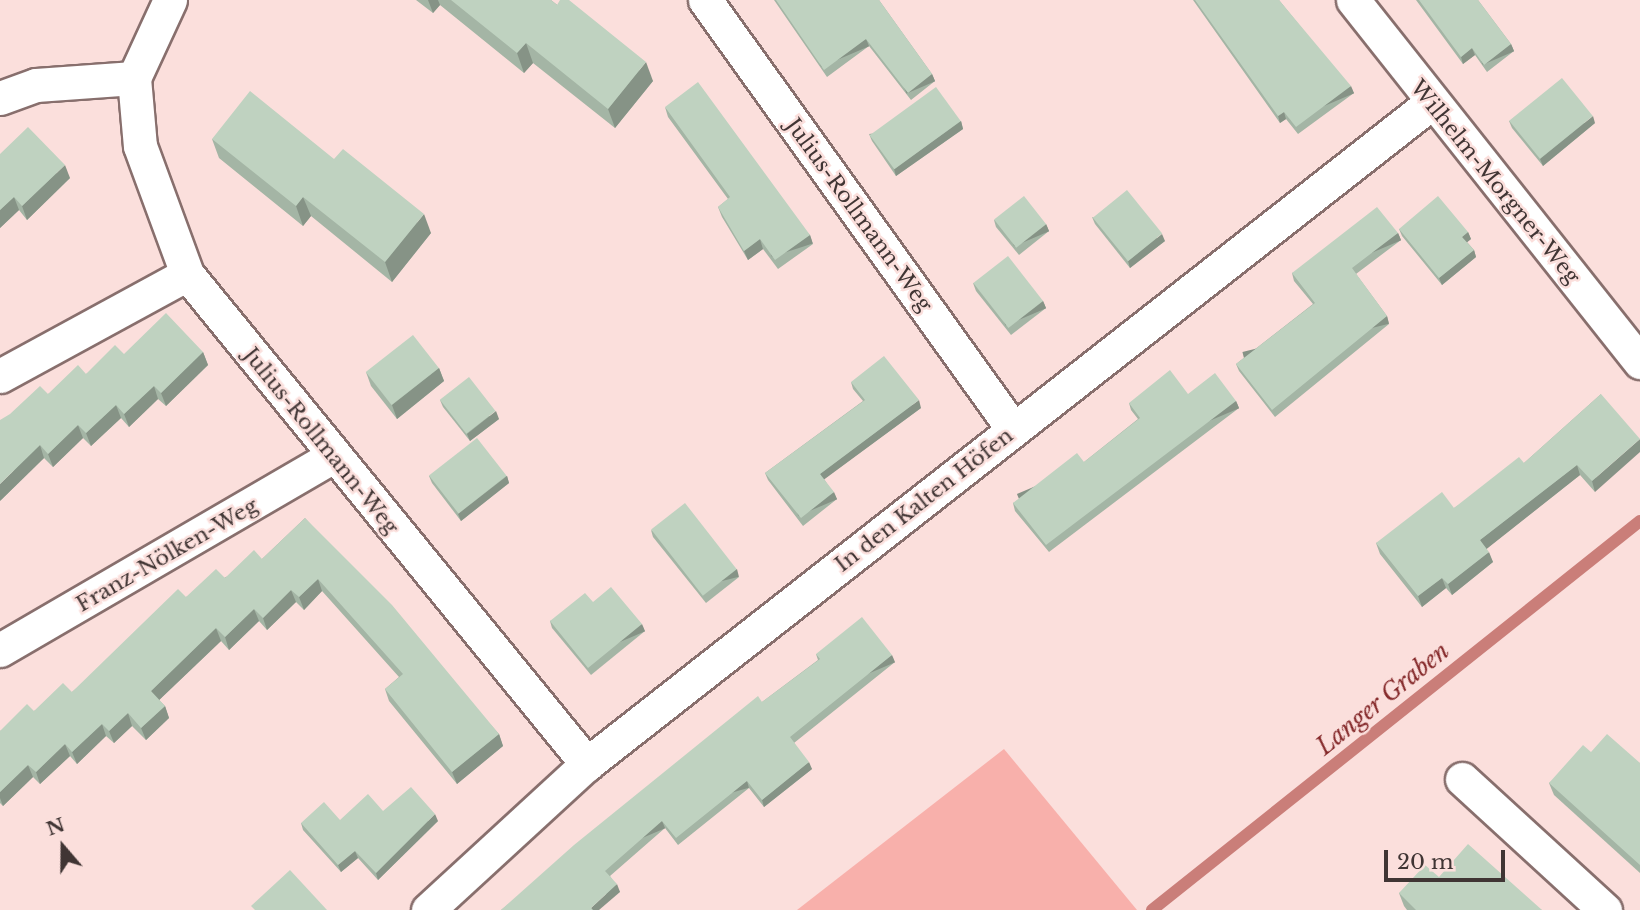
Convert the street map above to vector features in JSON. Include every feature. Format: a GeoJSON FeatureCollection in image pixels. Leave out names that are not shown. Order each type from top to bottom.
{"type":"FeatureCollection","features":[{"type":"Feature","properties":{"kind":"street","name":"Julius-Rollmann-Weg"},"geometry":{"type":"LineString","coordinates":[[170,0],[134,78],[140,146],[187,274],[332,457],[587,764]]}},
{"type":"Feature","properties":{"kind":"street","name":"Julius-Rollmann-Weg"},"geometry":{"type":"LineString","coordinates":[[705,0],[1013,429]]}},
{"type":"Feature","properties":{"kind":"street","name":"Wilhelm-Morgner-Weg"},"geometry":{"type":"LineString","coordinates":[[1353,0],[1431,103],[1640,362]]}},
{"type":"Feature","properties":{"kind":"street"},"geometry":{"type":"LineString","coordinates":[[0,98],[36,85],[134,78]]}},
{"type":"Feature","properties":{"kind":"street","name":"In den Kalten Höfen"},"geometry":{"type":"LineString","coordinates":[[428,910],[587,764],[1431,103]]}},
{"type":"Feature","properties":{"kind":"street"},"geometry":{"type":"LineString","coordinates":[[0,376],[187,274]]}},
{"type":"Feature","properties":{"kind":"street","name":"Franz-Nölken-Weg"},"geometry":{"type":"LineString","coordinates":[[0,650],[332,457]]}},
{"type":"Feature","properties":{"kind":"street"},"geometry":{"type":"LineString","coordinates":[[1462,779],[1605,910]]}},
{"type":"Feature","properties":{"kind":"shaded area"},"geometry":{"type":"Polygon","coordinates":[[[1004,749],[1137,910],[797,910],[1004,749]]]}},
{"type":"Feature","properties":{"kind":"building"},"geometry":{"type":"Polygon","coordinates":[[[451,0],[551,0],[557,5],[560,0],[569,0],[646,62],[608,109],[526,43],[517,53],[451,0]]]}},
{"type":"Feature","properties":{"kind":"building"},"geometry":{"type":"Polygon","coordinates":[[[776,0],[879,0],[932,74],[908,93],[866,39],[824,70],[776,0]]]}},
{"type":"Feature","properties":{"kind":"building"},"geometry":{"type":"Polygon","coordinates":[[[1195,0],[1279,0],[1351,86],[1296,127],[1284,112],[1278,116],[1195,0]]]}},
{"type":"Feature","properties":{"kind":"building"},"geometry":{"type":"Polygon","coordinates":[[[1419,0],[1478,0],[1511,44],[1484,65],[1472,48],[1461,57],[1419,0]]]}},
{"type":"Feature","properties":{"kind":"building"},"geometry":{"type":"Polygon","coordinates":[[[1562,78],[1593,116],[1540,159],[1509,121],[1562,78]]]}},
{"type":"Feature","properties":{"kind":"building"},"geometry":{"type":"Polygon","coordinates":[[[698,82],[810,235],[775,260],[760,239],[744,251],[718,207],[730,197],[665,107],[698,82]]]}},
{"type":"Feature","properties":{"kind":"building"},"geometry":{"type":"Polygon","coordinates":[[[936,87],[961,121],[894,169],[870,135],[936,87]]]}},
{"type":"Feature","properties":{"kind":"building"},"geometry":{"type":"Polygon","coordinates":[[[250,91],[334,159],[343,149],[424,214],[385,262],[303,197],[296,206],[212,139],[250,91]]]}},
{"type":"Feature","properties":{"kind":"building"},"geometry":{"type":"Polygon","coordinates":[[[28,127],[65,165],[22,206],[14,197],[0,210],[0,154],[28,127]]]}},
{"type":"Feature","properties":{"kind":"building"},"geometry":{"type":"Polygon","coordinates":[[[1127,190],[1162,234],[1128,261],[1093,218],[1127,190]]]}},
{"type":"Feature","properties":{"kind":"building"},"geometry":{"type":"Polygon","coordinates":[[[1024,196],[1046,224],[1016,248],[994,219],[1024,196]]]}},
{"type":"Feature","properties":{"kind":"building"},"geometry":{"type":"Polygon","coordinates":[[[1438,196],[1468,232],[1462,237],[1474,250],[1439,278],[1399,229],[1438,196]]]}},
{"type":"Feature","properties":{"kind":"building"},"geometry":{"type":"Polygon","coordinates":[[[1377,207],[1398,233],[1352,268],[1387,316],[1272,410],[1236,364],[1315,303],[1292,273],[1377,207]]]}},
{"type":"Feature","properties":{"kind":"building"},"geometry":{"type":"Polygon","coordinates":[[[1008,256],[1043,301],[1008,328],[973,283],[1008,256]]]}},
{"type":"Feature","properties":{"kind":"building"},"geometry":{"type":"Polygon","coordinates":[[[166,313],[203,352],[161,393],[154,386],[124,414],[116,405],[86,433],[78,425],[48,454],[40,445],[0,484],[0,420],[40,386],[48,394],[78,365],[86,374],[115,345],[124,354],[166,313]]]}},
{"type":"Feature","properties":{"kind":"building"},"geometry":{"type":"Polygon","coordinates":[[[413,335],[439,368],[392,405],[366,372],[413,335]]]}},
{"type":"Feature","properties":{"kind":"building"},"geometry":{"type":"Polygon","coordinates":[[[884,356],[919,400],[820,474],[834,492],[801,518],[765,473],[865,400],[851,382],[884,356]]]}},
{"type":"Feature","properties":{"kind":"building"},"geometry":{"type":"Polygon","coordinates":[[[1170,370],[1188,394],[1215,373],[1236,401],[1046,545],[1013,503],[1077,453],[1084,462],[1140,418],[1129,403],[1170,370]]]}},
{"type":"Feature","properties":{"kind":"building"},"geometry":{"type":"Polygon","coordinates":[[[469,377],[495,411],[466,434],[440,400],[469,377]]]}},
{"type":"Feature","properties":{"kind":"building"},"geometry":{"type":"Polygon","coordinates":[[[1601,394],[1640,439],[1592,481],[1577,465],[1480,540],[1489,552],[1448,584],[1442,578],[1418,596],[1376,543],[1442,492],[1454,508],[1519,457],[1524,463],[1601,394]]]}},
{"type":"Feature","properties":{"kind":"building"},"geometry":{"type":"Polygon","coordinates":[[[477,438],[507,476],[458,513],[429,476],[477,438]]]}},
{"type":"Feature","properties":{"kind":"building"},"geometry":{"type":"Polygon","coordinates":[[[685,503],[737,569],[703,596],[651,529],[685,503]]]}},
{"type":"Feature","properties":{"kind":"building"},"geometry":{"type":"Polygon","coordinates":[[[305,518],[392,605],[499,734],[452,772],[385,689],[403,674],[318,579],[299,597],[291,590],[263,618],[254,609],[225,637],[216,628],[151,691],[165,706],[141,728],[128,713],[109,731],[102,724],[72,752],[65,744],[36,772],[28,765],[0,792],[0,731],[27,704],[34,711],[63,683],[72,692],[178,589],[186,597],[216,569],[225,578],[254,550],[262,559],[305,518]]]}},
{"type":"Feature","properties":{"kind":"building"},"geometry":{"type":"Polygon","coordinates":[[[611,587],[642,624],[588,668],[550,621],[585,593],[593,602],[611,587]]]}},
{"type":"Feature","properties":{"kind":"building"},"geometry":{"type":"Polygon","coordinates":[[[862,617],[892,655],[790,737],[809,762],[762,800],[747,781],[676,838],[662,821],[605,871],[617,884],[591,908],[593,910],[501,910],[574,845],[758,696],[762,702],[820,659],[816,654],[862,617]]]}},
{"type":"Feature","properties":{"kind":"building"},"geometry":{"type":"Polygon","coordinates":[[[1607,734],[1640,763],[1640,865],[1549,783],[1583,745],[1591,752],[1607,734]]]}},
{"type":"Feature","properties":{"kind":"building"},"geometry":{"type":"Polygon","coordinates":[[[411,787],[435,814],[376,873],[355,851],[338,865],[301,823],[324,802],[340,820],[368,794],[383,811],[411,787]]]}},
{"type":"Feature","properties":{"kind":"building"},"geometry":{"type":"Polygon","coordinates":[[[1468,844],[1542,910],[1416,910],[1399,893],[1425,865],[1439,877],[1468,844]]]}},
{"type":"Feature","properties":{"kind":"building"},"geometry":{"type":"Polygon","coordinates":[[[290,870],[327,910],[255,910],[251,906],[290,870]]]}},
{"type":"Feature","properties":{"kind":"waterway","name":"Langer Graben"},"geometry":{"type":"LineString","coordinates":[[1152,910],[1640,521]]}}]}
